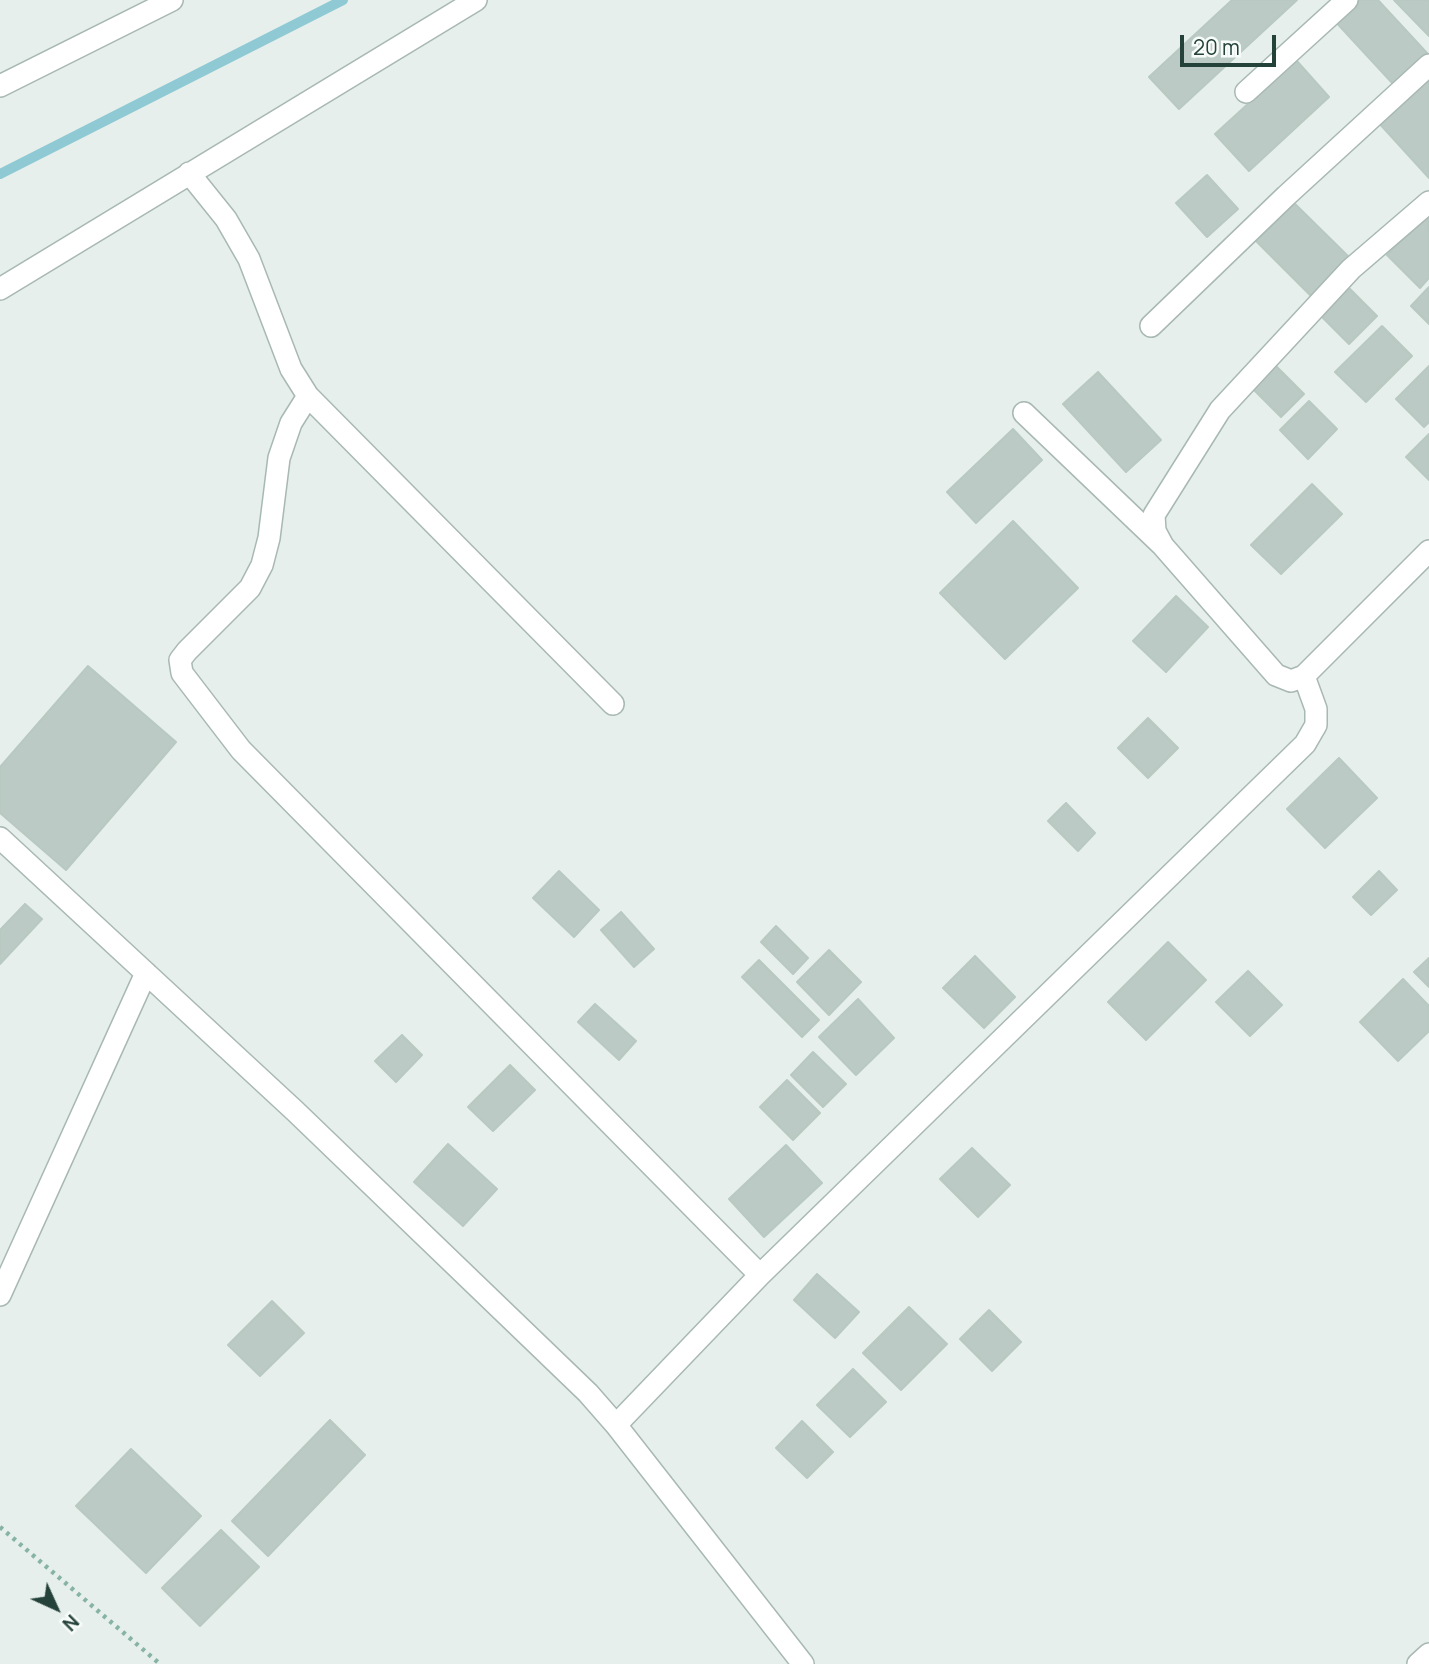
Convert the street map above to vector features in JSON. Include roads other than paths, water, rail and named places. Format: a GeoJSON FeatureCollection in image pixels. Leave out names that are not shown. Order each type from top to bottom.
{"type":"FeatureCollection","features":[{"type":"Feature","properties":{"kind":"street"},"geometry":{"type":"LineString","coordinates":[[0,86],[172,0]]}},
{"type":"Feature","properties":{"kind":"street"},"geometry":{"type":"LineString","coordinates":[[0,289],[476,0]]}},
{"type":"Feature","properties":{"kind":"street"},"geometry":{"type":"LineString","coordinates":[[1246,92],[1347,0]]}},
{"type":"Feature","properties":{"kind":"street"},"geometry":{"type":"LineString","coordinates":[[1151,326],[1286,196],[1429,65]]}},
{"type":"Feature","properties":{"kind":"street"},"geometry":{"type":"LineString","coordinates":[[189,173],[226,219],[249,259],[291,369],[309,396],[613,704]]}},
{"type":"Feature","properties":{"kind":"street"},"geometry":{"type":"LineString","coordinates":[[1163,546],[1156,531],[1154,515],[1220,410],[1351,269],[1429,201]]}},
{"type":"Feature","properties":{"kind":"street"},"geometry":{"type":"LineString","coordinates":[[309,396],[291,423],[279,457],[269,538],[262,565],[250,588],[180,660],[182,673],[242,750],[761,1275]]}},
{"type":"Feature","properties":{"kind":"street"},"geometry":{"type":"LineString","coordinates":[[1024,413],[1163,546],[1276,675],[1291,681],[1304,676],[1429,551]]}},
{"type":"Feature","properties":{"kind":"street"},"geometry":{"type":"LineString","coordinates":[[616,1425],[761,1275],[1304,744],[1316,726],[1316,709],[1304,676]]}},
{"type":"Feature","properties":{"kind":"street"},"geometry":{"type":"LineString","coordinates":[[0,838],[295,1111],[588,1393],[803,1664]]}},
{"type":"Feature","properties":{"kind":"street"},"geometry":{"type":"LineString","coordinates":[[0,1295],[146,973]]}},
{"type":"Feature","properties":{"kind":"street"},"geometry":{"type":"LineString","coordinates":[[1418,1664],[1429,1654]]}},
{"type":"Feature","properties":{"kind":"waterway"},"geometry":{"type":"LineString","coordinates":[[0,174],[343,0]]}}]}
